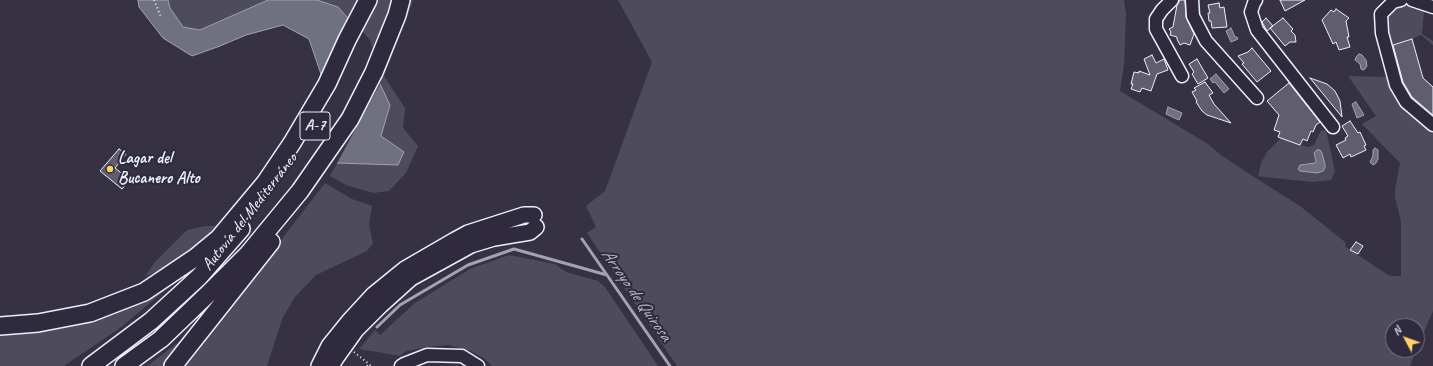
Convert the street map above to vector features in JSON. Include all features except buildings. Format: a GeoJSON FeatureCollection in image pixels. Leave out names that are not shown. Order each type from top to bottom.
{"type":"FeatureCollection","features":[{"type":"Feature","properties":{"kind":"highway"},"geometry":{"type":"LineString","coordinates":[[0,326],[38,322],[90,313],[144,292],[230,235],[292,143],[327,84],[347,40],[368,0]]}},
{"type":"Feature","properties":{"kind":"highway","name":"Autovía del Mediterráneo"},"geometry":{"type":"LineString","coordinates":[[91,366],[151,321],[199,277],[230,235],[287,170],[316,125],[357,44],[373,0]]}},
{"type":"Feature","properties":{"kind":"highway","name":"Autovía del Mediterráneo"},"geometry":{"type":"LineString","coordinates":[[124,366],[161,338],[209,293],[252,258],[350,119],[374,72],[397,15],[401,0]]}},
{"type":"Feature","properties":{"kind":"highway"},"geometry":{"type":"LineString","coordinates":[[173,366],[252,258]]}},
{"type":"Feature","properties":{"kind":"main road"},"geometry":{"type":"LineString","coordinates":[[319,366],[329,346],[350,320],[373,296],[405,270],[468,233],[524,215],[535,221],[530,232],[494,238],[471,245],[412,278],[381,305],[356,330],[331,366]]}},
{"type":"Feature","properties":{"kind":"street"},"geometry":{"type":"LineString","coordinates":[[1172,0],[1162,10],[1156,20],[1156,29],[1182,76]]}},
{"type":"Feature","properties":{"kind":"street"},"geometry":{"type":"LineString","coordinates":[[1192,0],[1193,16],[1206,42],[1257,98]]}},
{"type":"Feature","properties":{"kind":"street"},"geometry":{"type":"LineString","coordinates":[[1256,0],[1251,12],[1257,30],[1333,127]]}},
{"type":"Feature","properties":{"kind":"street"},"geometry":{"type":"LineString","coordinates":[[1401,0],[1392,2],[1382,14],[1382,33],[1396,85],[1406,102],[1433,125]]}},
{"type":"Feature","properties":{"kind":"street"},"geometry":{"type":"LineString","coordinates":[[1412,0],[1433,8]]}},
{"type":"Feature","properties":{"kind":"street"},"geometry":{"type":"LineString","coordinates":[[401,366],[427,355],[462,356],[478,366]]}},
{"type":"Feature","properties":{"kind":"path"},"geometry":{"type":"LineString","coordinates":[[154,0],[161,18]]}},
{"type":"Feature","properties":{"kind":"path"},"geometry":{"type":"LineString","coordinates":[[354,352],[370,365]]}},
{"type":"Feature","properties":{"kind":"shaded area"},"geometry":{"type":"Polygon","coordinates":[[[168,0],[268,0],[200,30],[183,27],[170,8],[168,0]]]}},
{"type":"Feature","properties":{"kind":"shaded area"},"geometry":{"type":"Polygon","coordinates":[[[317,0],[413,0],[384,76],[405,108],[403,128],[418,146],[406,173],[389,191],[373,193],[346,185],[330,176],[337,163],[398,165],[381,136],[390,105],[380,84],[338,7],[317,0]]]}},
{"type":"Feature","properties":{"kind":"shaded area"},"geometry":{"type":"Polygon","coordinates":[[[618,0],[1124,0],[1126,14],[1124,65],[1120,91],[1208,144],[1221,155],[1300,206],[1345,242],[1346,247],[1350,250],[1390,276],[1401,276],[1401,221],[1395,198],[1400,163],[1362,124],[1376,116],[1348,76],[1386,77],[1393,94],[1433,133],[1433,311],[1425,330],[1425,318],[1385,318],[1385,358],[1413,358],[1410,366],[677,366],[587,233],[596,227],[586,206],[605,191],[652,62],[618,0]]]}},
{"type":"Feature","properties":{"kind":"shaded area"},"geometry":{"type":"Polygon","coordinates":[[[1401,5],[1424,11],[1422,34],[1433,41],[1433,45],[1421,35],[1410,40],[1391,45],[1386,21],[1388,14],[1393,9],[1401,5]]]}},
{"type":"Feature","properties":{"kind":"shaded area"},"geometry":{"type":"Polygon","coordinates":[[[1321,130],[1326,131],[1335,172],[1331,180],[1313,182],[1258,176],[1261,163],[1267,152],[1281,138],[1308,147],[1314,145],[1321,130]],[[1316,158],[1315,163],[1303,164],[1323,171],[1316,158]]]}},
{"type":"Feature","properties":{"kind":"shaded area"},"geometry":{"type":"Polygon","coordinates":[[[325,183],[352,199],[372,206],[369,224],[373,243],[367,251],[316,275],[295,297],[283,317],[267,366],[184,366],[325,183]]]}},
{"type":"Feature","properties":{"kind":"shaded area"},"geometry":{"type":"Polygon","coordinates":[[[205,226],[222,226],[166,267],[145,277],[154,263],[187,230],[205,226]]]}},
{"type":"Feature","properties":{"kind":"shaded area"},"geometry":{"type":"Polygon","coordinates":[[[509,255],[555,264],[566,272],[598,281],[605,287],[658,366],[492,366],[485,359],[471,351],[448,345],[406,351],[400,356],[359,349],[375,330],[380,335],[415,303],[470,269],[509,255]]]}},
{"type":"Feature","properties":{"kind":"shaded area"},"geometry":{"type":"Polygon","coordinates":[[[166,285],[169,287],[120,328],[64,366],[0,366],[0,333],[74,325],[127,306],[166,285]]]}},
{"type":"Feature","properties":{"kind":"shaded area"},"geometry":{"type":"Polygon","coordinates":[[[188,335],[164,366],[147,366],[188,335]]]}},
{"type":"Feature","properties":{"kind":"water"},"geometry":{"type":"Polygon","coordinates":[[[138,0],[168,0],[170,8],[183,27],[200,30],[268,0],[317,0],[338,7],[368,41],[380,84],[390,105],[381,136],[404,152],[398,165],[337,163],[323,125],[322,77],[309,39],[283,25],[246,35],[192,56],[163,38],[139,7],[138,0]]]}},
{"type":"Feature","properties":{"kind":"water"},"geometry":{"type":"Polygon","coordinates":[[[1231,28],[1235,37],[1238,39],[1231,42],[1226,31],[1231,28]]]}},
{"type":"Feature","properties":{"kind":"water"},"geometry":{"type":"Polygon","coordinates":[[[1359,54],[1366,60],[1367,66],[1364,70],[1361,69],[1360,64],[1355,60],[1359,54]]]}},
{"type":"Feature","properties":{"kind":"water"},"geometry":{"type":"Polygon","coordinates":[[[1216,74],[1229,89],[1224,93],[1215,82],[1213,83],[1210,79],[1216,74]]]}},
{"type":"Feature","properties":{"kind":"water"},"geometry":{"type":"Polygon","coordinates":[[[1356,102],[1364,115],[1357,118],[1352,104],[1356,102]]]}},
{"type":"Feature","properties":{"kind":"water"},"geometry":{"type":"Polygon","coordinates":[[[1168,107],[1182,113],[1179,120],[1166,114],[1168,107]]]}},
{"type":"Feature","properties":{"kind":"water"},"geometry":{"type":"Polygon","coordinates":[[[1375,148],[1378,150],[1378,159],[1373,165],[1370,162],[1373,156],[1373,150],[1375,148]]]}},
{"type":"Feature","properties":{"kind":"water"},"geometry":{"type":"Polygon","coordinates":[[[1317,150],[1320,150],[1322,153],[1325,165],[1323,171],[1317,173],[1300,171],[1298,169],[1300,165],[1315,163],[1314,153],[1317,150]]]}},
{"type":"Feature","properties":{"kind":"pier"},"geometry":{"type":"Polygon","coordinates":[[[350,17],[370,40],[381,82],[336,165],[321,126],[320,80],[350,17]]]}},
{"type":"Feature","properties":{"kind":"waterway","name":"Arroyo de Quirosa"},"geometry":{"type":"LineString","coordinates":[[582,239],[670,366]]}},
{"type":"Feature","properties":{"kind":"waterway"},"geometry":{"type":"LineString","coordinates":[[377,327],[400,305],[468,265],[514,249],[607,275]]}},
{"type":"Feature","properties":{"kind":"place","name":"Lagar del Bucanero Alto"},"geometry":{"type":"Point","coordinates":[110,169]}}]}
